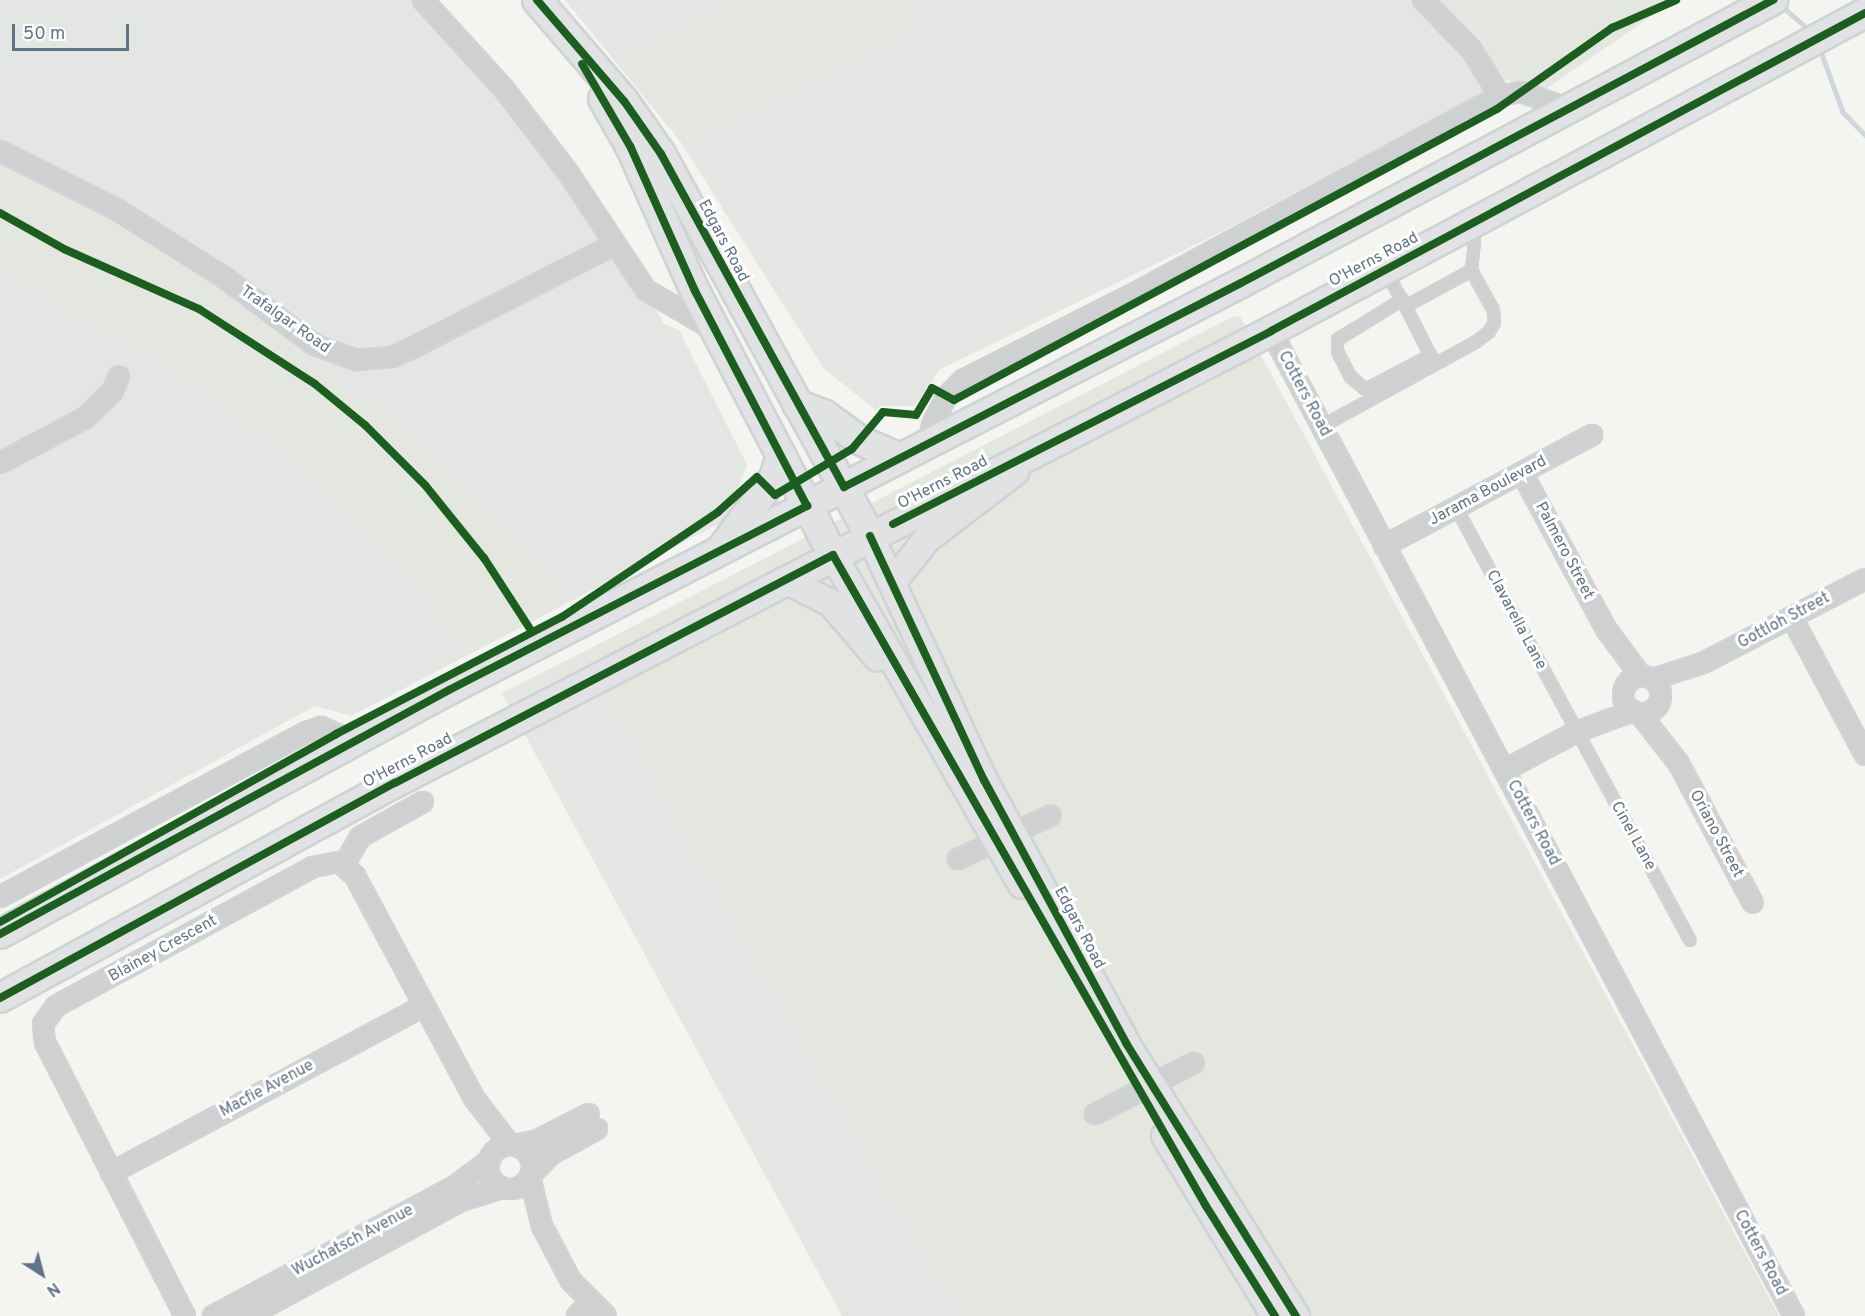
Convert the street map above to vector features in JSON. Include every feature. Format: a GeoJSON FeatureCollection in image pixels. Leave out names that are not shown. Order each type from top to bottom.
{"type":"FeatureCollection","features":[{"type":"Feature","properties":{"kind":"main road","name":"Edgars Road"},"geometry":{"type":"LineString","coordinates":[[537,0],[624,101],[661,154],[870,536],[1005,837]]}},
{"type":"Feature","properties":{"kind":"main road"},"geometry":{"type":"LineString","coordinates":[[0,934],[353,741],[1570,109],[1773,0]]}},
{"type":"Feature","properties":{"kind":"main road","name":"O'Herns Road"},"geometry":{"type":"LineString","coordinates":[[0,998],[395,783],[832,555],[1271,331],[1865,14]]}},
{"type":"Feature","properties":{"kind":"main road","name":"Edgars Road"},"geometry":{"type":"LineString","coordinates":[[557,22],[630,146],[717,332],[832,555],[915,698],[1005,837],[1275,1316]]}},
{"type":"Feature","properties":{"kind":"main road"},"geometry":{"type":"LineString","coordinates":[[796,404],[825,415],[859,440],[900,458]]}},
{"type":"Feature","properties":{"kind":"main road"},"geometry":{"type":"LineString","coordinates":[[892,583],[927,539],[1059,439]]}},
{"type":"Feature","properties":{"kind":"main road"},"geometry":{"type":"LineString","coordinates":[[719,552],[774,478],[781,455]]}},
{"type":"Feature","properties":{"kind":"main road"},"geometry":{"type":"LineString","coordinates":[[784,580],[831,603],[915,698]]}},
{"type":"Feature","properties":{"kind":"main road","name":"Edgars Road"},"geometry":{"type":"LineString","coordinates":[[1146,1088],[1296,1316]]}},
{"type":"Feature","properties":{"kind":"street"},"geometry":{"type":"LineString","coordinates":[[423,0],[504,89],[567,171],[652,296],[682,308],[717,332]]}},
{"type":"Feature","properties":{"kind":"street"},"geometry":{"type":"LineString","coordinates":[[1423,0],[1471,49],[1500,96]]}},
{"type":"Feature","properties":{"kind":"street"},"geometry":{"type":"LineString","coordinates":[[929,443],[932,425],[946,397],[963,380],[1181,268],[1500,96],[1521,92],[1570,109]]}},
{"type":"Feature","properties":{"kind":"street","name":"Trafalgar Road"},"geometry":{"type":"LineString","coordinates":[[0,151],[116,209],[225,278],[327,352],[357,360],[392,357],[615,244]]}},
{"type":"Feature","properties":{"kind":"street","name":"Cotters Road"},"geometry":{"type":"LineString","coordinates":[[1271,331],[1794,1316]]}},
{"type":"Feature","properties":{"kind":"street"},"geometry":{"type":"LineString","coordinates":[[0,463],[85,418],[112,392],[119,376]]}},
{"type":"Feature","properties":{"kind":"street","name":"Jarama Boulevard"},"geometry":{"type":"LineString","coordinates":[[1384,546],[1592,435]]}},
{"type":"Feature","properties":{"kind":"street","name":"Palmero Street"},"geometry":{"type":"LineString","coordinates":[[1522,473],[1606,629],[1630,702]]}},
{"type":"Feature","properties":{"kind":"street","name":"Gottloh Street"},"geometry":{"type":"LineString","coordinates":[[1654,688],[1865,579]]}},
{"type":"Feature","properties":{"kind":"street"},"geometry":{"type":"LineString","coordinates":[[1792,618],[1865,755]]}},
{"type":"Feature","properties":{"kind":"street","name":"Palmero Street"},"geometry":{"type":"LineString","coordinates":[[1606,629],[1654,688]]}},
{"type":"Feature","properties":{"kind":"street"},"geometry":{"type":"LineString","coordinates":[[1630,702],[1651,712],[1654,688]]}},
{"type":"Feature","properties":{"kind":"street"},"geometry":{"type":"LineString","coordinates":[[1505,770],[1654,688]]}},
{"type":"Feature","properties":{"kind":"street","name":"Oriano Street"},"geometry":{"type":"LineString","coordinates":[[1654,688],[1679,764],[1752,903]]}},
{"type":"Feature","properties":{"kind":"street","name":"Oriano Street"},"geometry":{"type":"LineString","coordinates":[[1630,702],[1679,764]]}},
{"type":"Feature","properties":{"kind":"street"},"geometry":{"type":"LineString","coordinates":[[0,897],[307,732],[321,727],[353,741]]}},
{"type":"Feature","properties":{"kind":"street"},"geometry":{"type":"LineString","coordinates":[[423,802],[360,837],[344,865],[361,886],[474,1098],[512,1145],[528,1153],[530,1177],[542,1226],[572,1281],[606,1316]]}},
{"type":"Feature","properties":{"kind":"street"},"geometry":{"type":"LineString","coordinates":[[958,859],[1050,816]]}},
{"type":"Feature","properties":{"kind":"street","name":"Blainey Crescent"},"geometry":{"type":"LineString","coordinates":[[185,1316],[45,1043],[43,1024],[49,1012],[313,867],[330,862],[344,865]]}},
{"type":"Feature","properties":{"kind":"street","name":"Macfie Avenue"},"geometry":{"type":"LineString","coordinates":[[111,1173],[424,1005]]}},
{"type":"Feature","properties":{"kind":"street"},"geometry":{"type":"LineString","coordinates":[[1095,1114],[1194,1063]]}},
{"type":"Feature","properties":{"kind":"street"},"geometry":{"type":"LineString","coordinates":[[474,1098],[490,1158],[492,1179],[542,1226]]}},
{"type":"Feature","properties":{"kind":"street"},"geometry":{"type":"LineString","coordinates":[[490,1158],[512,1145],[538,1140],[593,1122],[561,1147],[518,1188],[503,1188]]}},
{"type":"Feature","properties":{"kind":"street","name":"Wuchatsch Avenue"},"geometry":{"type":"LineString","coordinates":[[213,1316],[454,1186],[490,1158]]}},
{"type":"Feature","properties":{"kind":"street","name":"Wuchatsch Avenue"},"geometry":{"type":"LineString","coordinates":[[248,1316],[461,1201],[503,1188]]}},
{"type":"Feature","properties":{"kind":"street"},"geometry":{"type":"LineString","coordinates":[[577,1316],[591,1302]]}},
{"type":"Feature","properties":{"kind":"lane"},"geometry":{"type":"LineString","coordinates":[[1469,225],[1474,242],[1471,270],[1493,310],[1494,322],[1482,337],[1364,388],[1346,368],[1337,351],[1337,339],[1471,270]]}},
{"type":"Feature","properties":{"kind":"lane"},"geometry":{"type":"LineString","coordinates":[[1385,270],[1432,359]]}},
{"type":"Feature","properties":{"kind":"lane"},"geometry":{"type":"LineString","coordinates":[[1321,426],[1432,359]]}},
{"type":"Feature","properties":{"kind":"lane","name":"Clavarella Lane"},"geometry":{"type":"LineString","coordinates":[[1456,508],[1576,732]]}},
{"type":"Feature","properties":{"kind":"lane","name":"Cinel Lane"},"geometry":{"type":"LineString","coordinates":[[1576,732],[1689,940]]}},
{"type":"Feature","properties":{"kind":"shaded area"},"geometry":{"type":"Polygon","coordinates":[[[0,0],[431,0],[474,42],[575,167],[664,324],[679,330],[747,465],[726,520],[351,716],[315,706],[0,879],[0,0]]]}},
{"type":"Feature","properties":{"kind":"shaded area"},"geometry":{"type":"Polygon","coordinates":[[[565,0],[1439,0],[1491,49],[1508,79],[1221,232],[939,370],[915,406],[880,406],[876,410],[824,369],[680,141],[565,0]]]}},
{"type":"Feature","properties":{"kind":"shaded area"},"geometry":{"type":"Polygon","coordinates":[[[727,0],[900,0],[912,23],[680,141],[622,66],[732,10],[727,0]]]}},
{"type":"Feature","properties":{"kind":"shaded area"},"geometry":{"type":"Polygon","coordinates":[[[1439,0],[1675,0],[1537,95],[1508,79],[1491,49],[1439,0]]]}},
{"type":"Feature","properties":{"kind":"shaded area"},"geometry":{"type":"Polygon","coordinates":[[[0,166],[94,213],[183,266],[295,345],[360,404],[372,398],[563,604],[476,650],[402,561],[261,427],[189,373],[0,264],[0,166]]]}},
{"type":"Feature","properties":{"kind":"shaded area"},"geometry":{"type":"Polygon","coordinates":[[[1234,316],[1241,318],[1779,1316],[970,1316],[905,1212],[587,650],[1234,316]]]}},
{"type":"Feature","properties":{"kind":"shaded area"},"geometry":{"type":"Polygon","coordinates":[[[587,650],[905,1212],[970,1316],[842,1316],[502,693],[587,650]]]}},
{"type":"Feature","properties":{"kind":"waterway"},"geometry":{"type":"LineString","coordinates":[[1783,7],[1811,31]]}},
{"type":"Feature","properties":{"kind":"waterway"},"geometry":{"type":"LineString","coordinates":[[1820,49],[1843,112],[1865,135]]}},
{"type":"Feature","properties":{"kind":"cycle path"},"geometry":{"type":"LineString","coordinates":[[537,0],[624,101],[661,154],[844,487],[1241,283],[1773,0]]}},
{"type":"Feature","properties":{"kind":"cycle path"},"geometry":{"type":"LineString","coordinates":[[0,922],[336,734],[562,617],[718,512],[757,477],[775,495],[852,449],[883,412],[916,415],[932,388],[954,400],[1497,109],[1612,28],[1676,0]]}},
{"type":"Feature","properties":{"kind":"cycle path"},"geometry":{"type":"LineString","coordinates":[[893,524],[1271,331],[1865,13]]}},
{"type":"Feature","properties":{"kind":"cycle path"},"geometry":{"type":"LineString","coordinates":[[0,934],[449,690],[807,506],[695,291],[630,146],[582,64]]}},
{"type":"Feature","properties":{"kind":"cycle path"},"geometry":{"type":"LineString","coordinates":[[0,213],[64,249],[199,309],[315,384],[365,425],[425,485],[484,558],[532,632]]}},
{"type":"Feature","properties":{"kind":"cycle path"},"geometry":{"type":"LineString","coordinates":[[870,536],[984,780],[1126,1043],[1296,1316]]}},
{"type":"Feature","properties":{"kind":"cycle path"},"geometry":{"type":"LineString","coordinates":[[0,998],[395,783],[833,555],[1206,1206],[1275,1316]]}}]}
